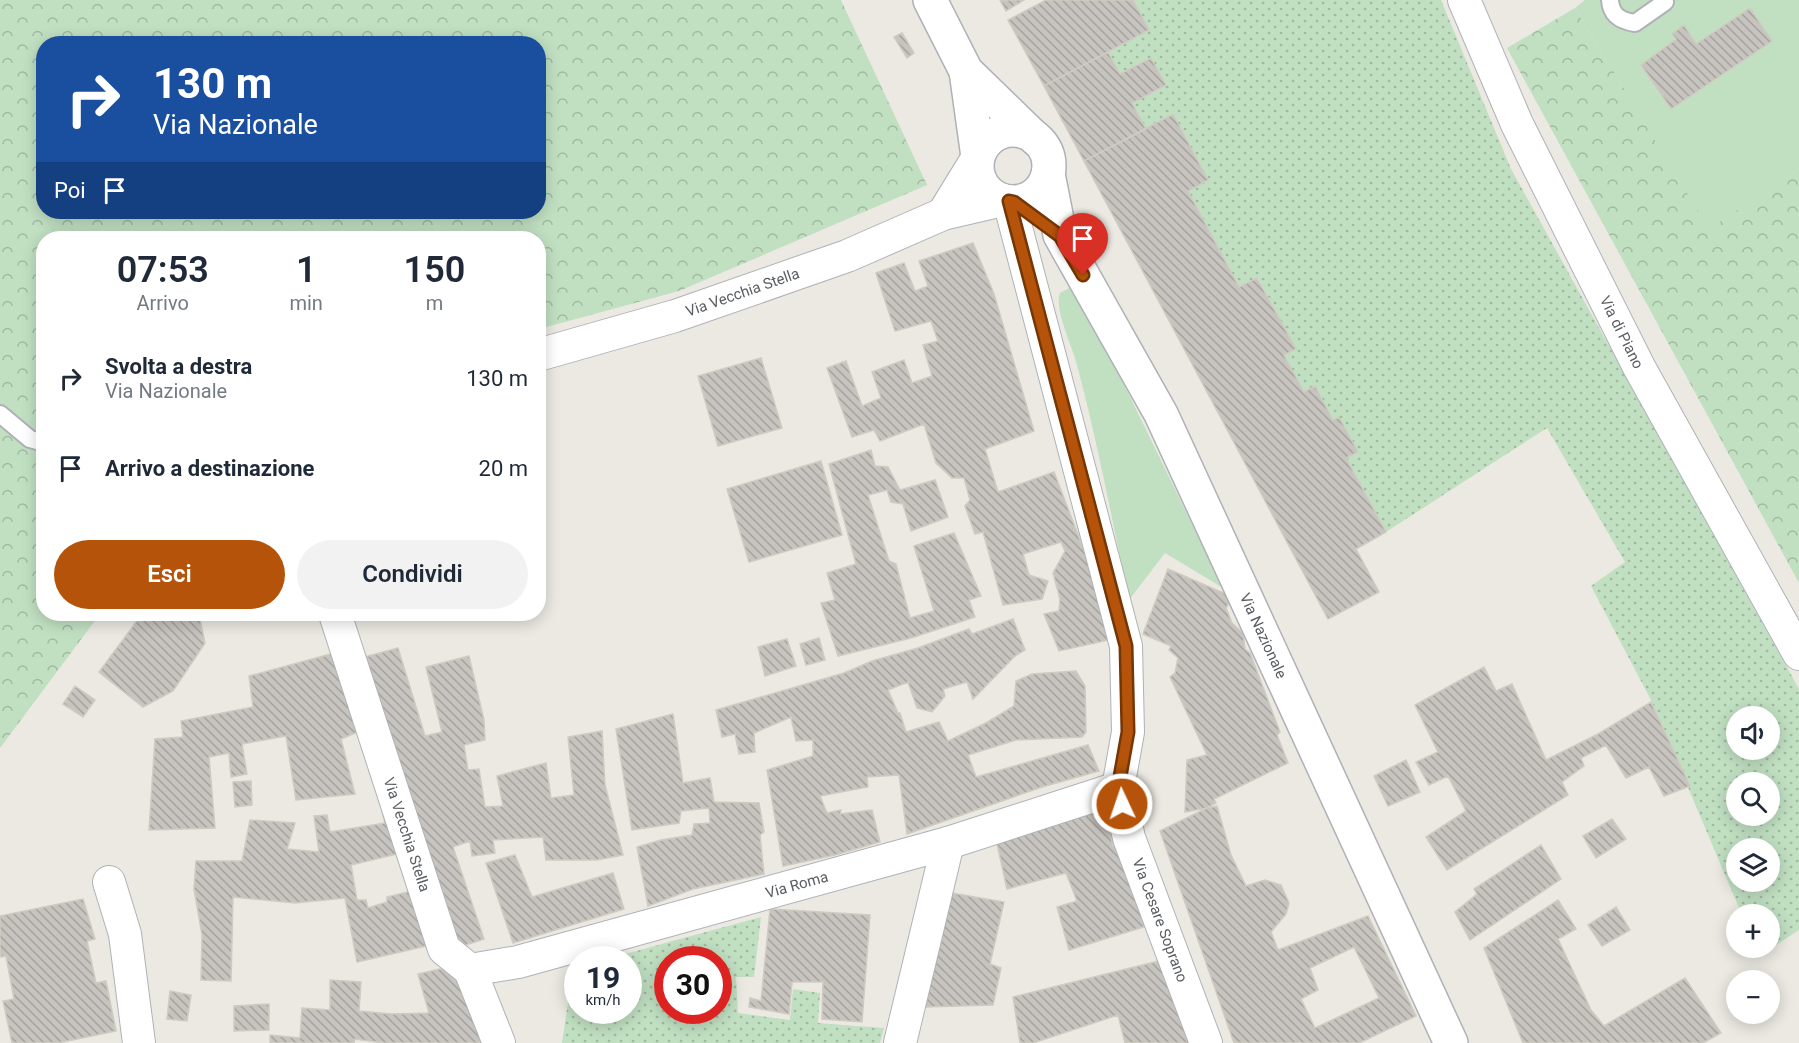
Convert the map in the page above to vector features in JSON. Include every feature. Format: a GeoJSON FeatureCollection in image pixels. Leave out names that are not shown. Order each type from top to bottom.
{"type":"FeatureCollection","features":[{"type":"Feature","properties":{"kind":"main road","name":"Via Nazionale"},"geometry":{"type":"LineString","coordinates":[[930,0],[966,71],[1037,140],[1048,161],[1048,174],[1060,236],[1161,414],[1451,1043]]}},
{"type":"Feature","properties":{"kind":"main road","name":"Via Nazionale"},"geometry":{"type":"LineString","coordinates":[[966,71],[979,179],[985,189],[1009,201],[1060,236]]}},
{"type":"Feature","properties":{"kind":"main road"},"geometry":{"type":"LineString","coordinates":[[978,157],[987,141],[1002,131],[1014,129],[1037,140]]}},
{"type":"Feature","properties":{"kind":"main road"},"geometry":{"type":"LineString","coordinates":[[1009,201],[1036,194],[1048,174]]}},
{"type":"Feature","properties":{"kind":"street","name":"Via di Piano"},"geometry":{"type":"LineString","coordinates":[[1464,0],[1517,124],[1639,367],[1799,654]]}},
{"type":"Feature","properties":{"kind":"street"},"geometry":{"type":"LineString","coordinates":[[943,214],[978,157]]}},
{"type":"Feature","properties":{"kind":"street","name":"Via Vecchia Stella"},"geometry":{"type":"LineString","coordinates":[[546,353],[675,316],[815,267],[943,214],[1009,201]]}},
{"type":"Feature","properties":{"kind":"street","name":"Via Cesare Soprano"},"geometry":{"type":"LineString","coordinates":[[1009,201],[1126,646],[1128,732],[1118,788],[1129,838],[1206,1043]]}},
{"type":"Feature","properties":{"kind":"street","name":"Via Vecchia Stella"},"geometry":{"type":"LineString","coordinates":[[337,621],[444,949],[470,970],[499,1043]]}},
{"type":"Feature","properties":{"kind":"street","name":"Via Roma"},"geometry":{"type":"LineString","coordinates":[[470,970],[530,959],[948,843],[1118,788]]}},
{"type":"Feature","properties":{"kind":"street"},"geometry":{"type":"LineString","coordinates":[[900,1043],[948,843]]}},
{"type":"Feature","properties":{"kind":"street"},"geometry":{"type":"LineString","coordinates":[[109,882],[125,934],[139,1043]]}},
{"type":"Feature","properties":{"kind":"lane"},"geometry":{"type":"LineString","coordinates":[[1610,0],[1616,16],[1623,21],[1635,23],[1665,2],[1664,0]]}},
{"type":"Feature","properties":{"kind":"lane"},"geometry":{"type":"LineString","coordinates":[[0,414],[30,439],[36,441]]}},
{"type":"Feature","properties":{"kind":"green space"},"geometry":{"type":"Polygon","coordinates":[[[0,0],[841,0],[927,185],[679,291],[546,327],[546,231],[36,231],[36,621],[95,621],[0,748],[0,0]]]}},
{"type":"Feature","properties":{"kind":"green space"},"geometry":{"type":"Polygon","coordinates":[[[1133,0],[1441,0],[1511,169],[1799,689],[1799,930],[1780,942],[1780,904],[1737,904],[1732,892],[1780,892],[1780,838],[1726,838],[1726,877],[1651,700],[1591,586],[1625,562],[1547,428],[1386,532],[1346,458],[1358,452],[1339,418],[1333,420],[1315,386],[1304,392],[1284,355],[1296,349],[1258,278],[1239,287],[1188,191],[1208,180],[1173,114],[1146,129],[1132,103],[1165,85],[1151,58],[1120,74],[1108,52],[1133,0]]]}},
{"type":"Feature","properties":{"kind":"green space"},"geometry":{"type":"Polygon","coordinates":[[[1585,0],[1799,0],[1799,169],[1709,230],[1575,8],[1585,0]]]}},
{"type":"Feature","properties":{"kind":"green space"},"geometry":{"type":"Polygon","coordinates":[[[1575,8],[1709,229],[1799,169],[1799,583],[1507,48],[1575,8]]]}},
{"type":"Feature","properties":{"kind":"green space"},"geometry":{"type":"Polygon","coordinates":[[[1069,288],[1081,296],[1223,588],[1165,553],[1129,600],[1090,418],[1059,307],[1060,293],[1069,288]]]}},
{"type":"Feature","properties":{"kind":"green space"},"geometry":{"type":"Polygon","coordinates":[[[761,917],[754,977],[736,977],[738,1013],[790,1020],[793,989],[820,993],[818,1023],[884,1028],[880,1043],[562,1043],[565,1024],[642,1024],[642,949],[654,946],[654,1024],[732,1024],[732,946],[654,946],[761,917]]]}},
{"type":"Feature","properties":{"kind":"building"},"geometry":{"type":"Polygon","coordinates":[[[1000,0],[1024,0],[1006,11],[1000,0]]]}},
{"type":"Feature","properties":{"kind":"building"},"geometry":{"type":"Polygon","coordinates":[[[1046,0],[1133,0],[1149,30],[1044,86],[1008,20],[1046,0]]]}},
{"type":"Feature","properties":{"kind":"building"},"geometry":{"type":"Polygon","coordinates":[[[1750,8],[1772,41],[1671,109],[1641,65],[1676,39],[1672,34],[1684,25],[1696,44],[1750,8]]]}},
{"type":"Feature","properties":{"kind":"building"},"geometry":{"type":"Polygon","coordinates":[[[902,33],[914,53],[907,58],[894,37],[902,33]]]}},
{"type":"Feature","properties":{"kind":"building"},"geometry":{"type":"Polygon","coordinates":[[[1108,52],[1120,74],[1151,58],[1166,85],[1132,103],[1146,129],[1084,161],[1044,86],[1108,52]]]}},
{"type":"Feature","properties":{"kind":"building"},"geometry":{"type":"Polygon","coordinates":[[[1173,114],[1208,180],[1188,191],[1239,287],[1257,278],[1296,349],[1284,355],[1304,392],[1315,386],[1333,420],[1339,417],[1358,452],[1346,458],[1386,532],[1356,549],[1379,592],[1328,619],[1084,161],[1173,114]]]}},
{"type":"Feature","properties":{"kind":"building"},"geometry":{"type":"Polygon","coordinates":[[[973,243],[994,294],[1034,431],[985,449],[998,492],[1054,472],[1087,558],[1113,639],[1059,651],[1044,614],[1059,611],[1060,599],[1053,573],[1065,551],[1061,542],[1023,554],[1029,575],[1048,581],[1042,599],[1003,605],[983,532],[975,534],[965,506],[970,500],[964,478],[952,478],[936,463],[924,424],[880,441],[874,430],[852,437],[827,368],[846,361],[862,406],[881,398],[872,372],[904,360],[912,383],[932,376],[923,345],[938,341],[931,321],[895,331],[876,273],[904,263],[915,291],[928,286],[919,261],[973,243]]]}},
{"type":"Feature","properties":{"kind":"building"},"geometry":{"type":"Polygon","coordinates":[[[761,358],[782,428],[718,446],[698,376],[761,358]]]}},
{"type":"Feature","properties":{"kind":"building"},"geometry":{"type":"Polygon","coordinates":[[[871,450],[875,466],[888,467],[900,490],[935,480],[948,517],[911,531],[903,504],[891,502],[887,490],[868,495],[889,561],[896,564],[910,618],[934,611],[914,546],[954,533],[981,596],[969,600],[975,617],[911,638],[838,656],[821,603],[835,600],[827,573],[856,564],[829,464],[871,450]]]}},
{"type":"Feature","properties":{"kind":"building"},"geometry":{"type":"Polygon","coordinates":[[[821,461],[842,535],[749,562],[727,489],[821,461]]]}},
{"type":"Feature","properties":{"kind":"building"},"geometry":{"type":"Polygon","coordinates":[[[1168,569],[1233,597],[1226,608],[1232,623],[1243,633],[1245,649],[1250,653],[1280,732],[1277,735],[1288,763],[1214,799],[1216,803],[1207,808],[1185,812],[1187,760],[1207,755],[1170,677],[1175,673],[1178,658],[1169,650],[1171,646],[1143,634],[1168,569]]]}},
{"type":"Feature","properties":{"kind":"building"},"geometry":{"type":"Polygon","coordinates":[[[1013,619],[1025,650],[1015,656],[973,699],[967,682],[943,689],[945,696],[932,712],[917,708],[908,682],[888,690],[900,713],[906,732],[939,722],[948,741],[986,723],[1014,706],[1016,681],[1032,674],[1076,671],[1085,686],[1086,732],[1082,737],[1016,740],[968,755],[976,777],[1088,745],[1099,771],[1042,787],[907,834],[899,775],[867,777],[868,787],[820,796],[827,813],[841,810],[840,814],[872,810],[880,842],[835,855],[783,866],[767,770],[813,756],[813,740],[796,741],[791,717],[754,733],[755,752],[739,754],[735,734],[722,737],[716,710],[844,673],[872,661],[918,648],[969,629],[972,634],[1013,619]]]}},
{"type":"Feature","properties":{"kind":"building"},"geometry":{"type":"Polygon","coordinates":[[[137,621],[200,621],[205,643],[173,691],[143,707],[99,672],[137,621]]]}},
{"type":"Feature","properties":{"kind":"building"},"geometry":{"type":"Polygon","coordinates":[[[819,638],[825,660],[806,665],[800,644],[819,638]]]}},
{"type":"Feature","properties":{"kind":"building"},"geometry":{"type":"Polygon","coordinates":[[[787,639],[796,666],[765,676],[758,647],[787,639]]]}},
{"type":"Feature","properties":{"kind":"building"},"geometry":{"type":"Polygon","coordinates":[[[398,648],[425,736],[442,732],[426,667],[469,656],[484,720],[485,740],[464,745],[468,770],[479,769],[485,807],[503,806],[497,776],[546,763],[551,798],[574,795],[568,737],[602,731],[605,785],[623,855],[597,860],[546,860],[543,837],[493,840],[495,853],[472,856],[470,841],[453,847],[484,939],[463,946],[451,938],[361,658],[398,648]]]}},
{"type":"Feature","properties":{"kind":"building"},"geometry":{"type":"Polygon","coordinates":[[[342,651],[360,731],[341,739],[355,794],[296,800],[286,736],[242,744],[247,774],[231,777],[229,753],[209,757],[215,828],[149,830],[155,739],[183,737],[181,721],[253,707],[249,676],[342,651]]]}},
{"type":"Feature","properties":{"kind":"building"},"geometry":{"type":"Polygon","coordinates":[[[1484,667],[1496,691],[1512,684],[1546,760],[1598,734],[1651,702],[1690,786],[1664,796],[1649,767],[1626,778],[1606,745],[1581,758],[1584,766],[1562,782],[1568,795],[1447,870],[1426,837],[1466,811],[1448,776],[1429,785],[1416,762],[1438,752],[1415,705],[1484,667]]]}},
{"type":"Feature","properties":{"kind":"building"},"geometry":{"type":"Polygon","coordinates":[[[75,686],[95,700],[83,717],[63,704],[75,686]]]}},
{"type":"Feature","properties":{"kind":"building"},"geometry":{"type":"Polygon","coordinates":[[[673,714],[683,783],[710,778],[714,802],[759,803],[764,832],[760,835],[764,874],[693,889],[648,906],[637,847],[692,835],[694,824],[710,823],[709,808],[681,811],[679,823],[632,830],[616,729],[673,714]]]}},
{"type":"Feature","properties":{"kind":"building"},"geometry":{"type":"Polygon","coordinates":[[[1406,760],[1420,792],[1388,806],[1374,776],[1406,760]]]}},
{"type":"Feature","properties":{"kind":"building"},"geometry":{"type":"Polygon","coordinates":[[[251,781],[252,805],[235,807],[233,782],[251,781]]]}},
{"type":"Feature","properties":{"kind":"building"},"geometry":{"type":"Polygon","coordinates":[[[380,802],[405,852],[351,865],[357,900],[366,900],[368,908],[387,902],[387,897],[420,889],[435,944],[357,962],[345,898],[295,903],[233,897],[231,981],[201,980],[202,935],[194,889],[196,861],[242,861],[250,820],[295,823],[287,849],[319,852],[314,816],[327,815],[330,832],[385,823],[380,802]]]}},
{"type":"Feature","properties":{"kind":"building"},"geometry":{"type":"Polygon","coordinates":[[[1103,802],[1113,846],[1121,846],[1150,925],[1069,950],[1057,907],[1077,901],[1066,873],[1007,889],[995,835],[1103,802]]]}},
{"type":"Feature","properties":{"kind":"building"},"geometry":{"type":"Polygon","coordinates":[[[1217,806],[1231,855],[1246,886],[1265,880],[1281,885],[1289,903],[1286,914],[1271,932],[1278,950],[1368,916],[1416,1016],[1359,1043],[1234,1043],[1160,831],[1207,808],[1217,806]],[[1354,947],[1310,968],[1318,990],[1301,999],[1315,1028],[1379,998],[1354,947]]]}},
{"type":"Feature","properties":{"kind":"building"},"geometry":{"type":"Polygon","coordinates":[[[1612,819],[1626,839],[1596,858],[1583,836],[1612,819]]]}},
{"type":"Feature","properties":{"kind":"building"},"geometry":{"type":"Polygon","coordinates":[[[1541,845],[1561,879],[1470,940],[1455,912],[1477,894],[1474,889],[1541,845]]]}},
{"type":"Feature","properties":{"kind":"building"},"geometry":{"type":"Polygon","coordinates":[[[515,855],[532,897],[613,873],[624,909],[513,943],[486,863],[515,855]]]}},
{"type":"Feature","properties":{"kind":"building"},"geometry":{"type":"Polygon","coordinates":[[[952,893],[1004,902],[990,964],[1001,968],[993,1005],[925,1007],[952,893]]]}},
{"type":"Feature","properties":{"kind":"building"},"geometry":{"type":"Polygon","coordinates":[[[83,899],[95,939],[87,941],[96,983],[106,981],[116,1031],[58,1043],[12,1043],[3,1001],[14,999],[6,956],[1,957],[0,916],[83,899]]]}},
{"type":"Feature","properties":{"kind":"building"},"geometry":{"type":"Polygon","coordinates":[[[1558,900],[1576,929],[1558,939],[1591,1010],[1604,1026],[1685,978],[1721,1033],[1703,1043],[1523,1043],[1484,948],[1558,900]]]}},
{"type":"Feature","properties":{"kind":"building"},"geometry":{"type":"Polygon","coordinates":[[[1616,907],[1630,930],[1602,946],[1588,925],[1616,907]]]}},
{"type":"Feature","properties":{"kind":"building"},"geometry":{"type":"Polygon","coordinates":[[[770,909],[870,915],[862,1022],[822,1019],[823,982],[792,982],[789,1014],[749,1007],[750,998],[761,1001],[770,909]]]}},
{"type":"Feature","properties":{"kind":"building"},"geometry":{"type":"Polygon","coordinates":[[[1171,958],[1199,1043],[1125,1043],[1118,1015],[1033,1043],[1020,1043],[1013,997],[1171,958]]]}},
{"type":"Feature","properties":{"kind":"building"},"geometry":{"type":"Polygon","coordinates":[[[458,965],[484,1043],[383,1043],[355,1039],[354,1043],[270,1043],[270,1035],[300,1038],[302,1008],[330,1010],[330,980],[361,982],[359,1011],[392,1014],[429,1013],[418,974],[458,965]]]}},
{"type":"Feature","properties":{"kind":"building"},"geometry":{"type":"Polygon","coordinates":[[[170,991],[191,995],[187,1021],[167,1019],[170,991]]]}},
{"type":"Feature","properties":{"kind":"building"},"geometry":{"type":"Polygon","coordinates":[[[269,1004],[269,1030],[234,1031],[234,1006],[269,1004]]]}},
{"type":"Feature","properties":{"kind":"route"},"geometry":{"type":"LineString","coordinates":[[1083,275],[1060,236],[1014,202],[1009,201],[1126,646],[1128,732],[1118,788],[1122,804]]}}]}
